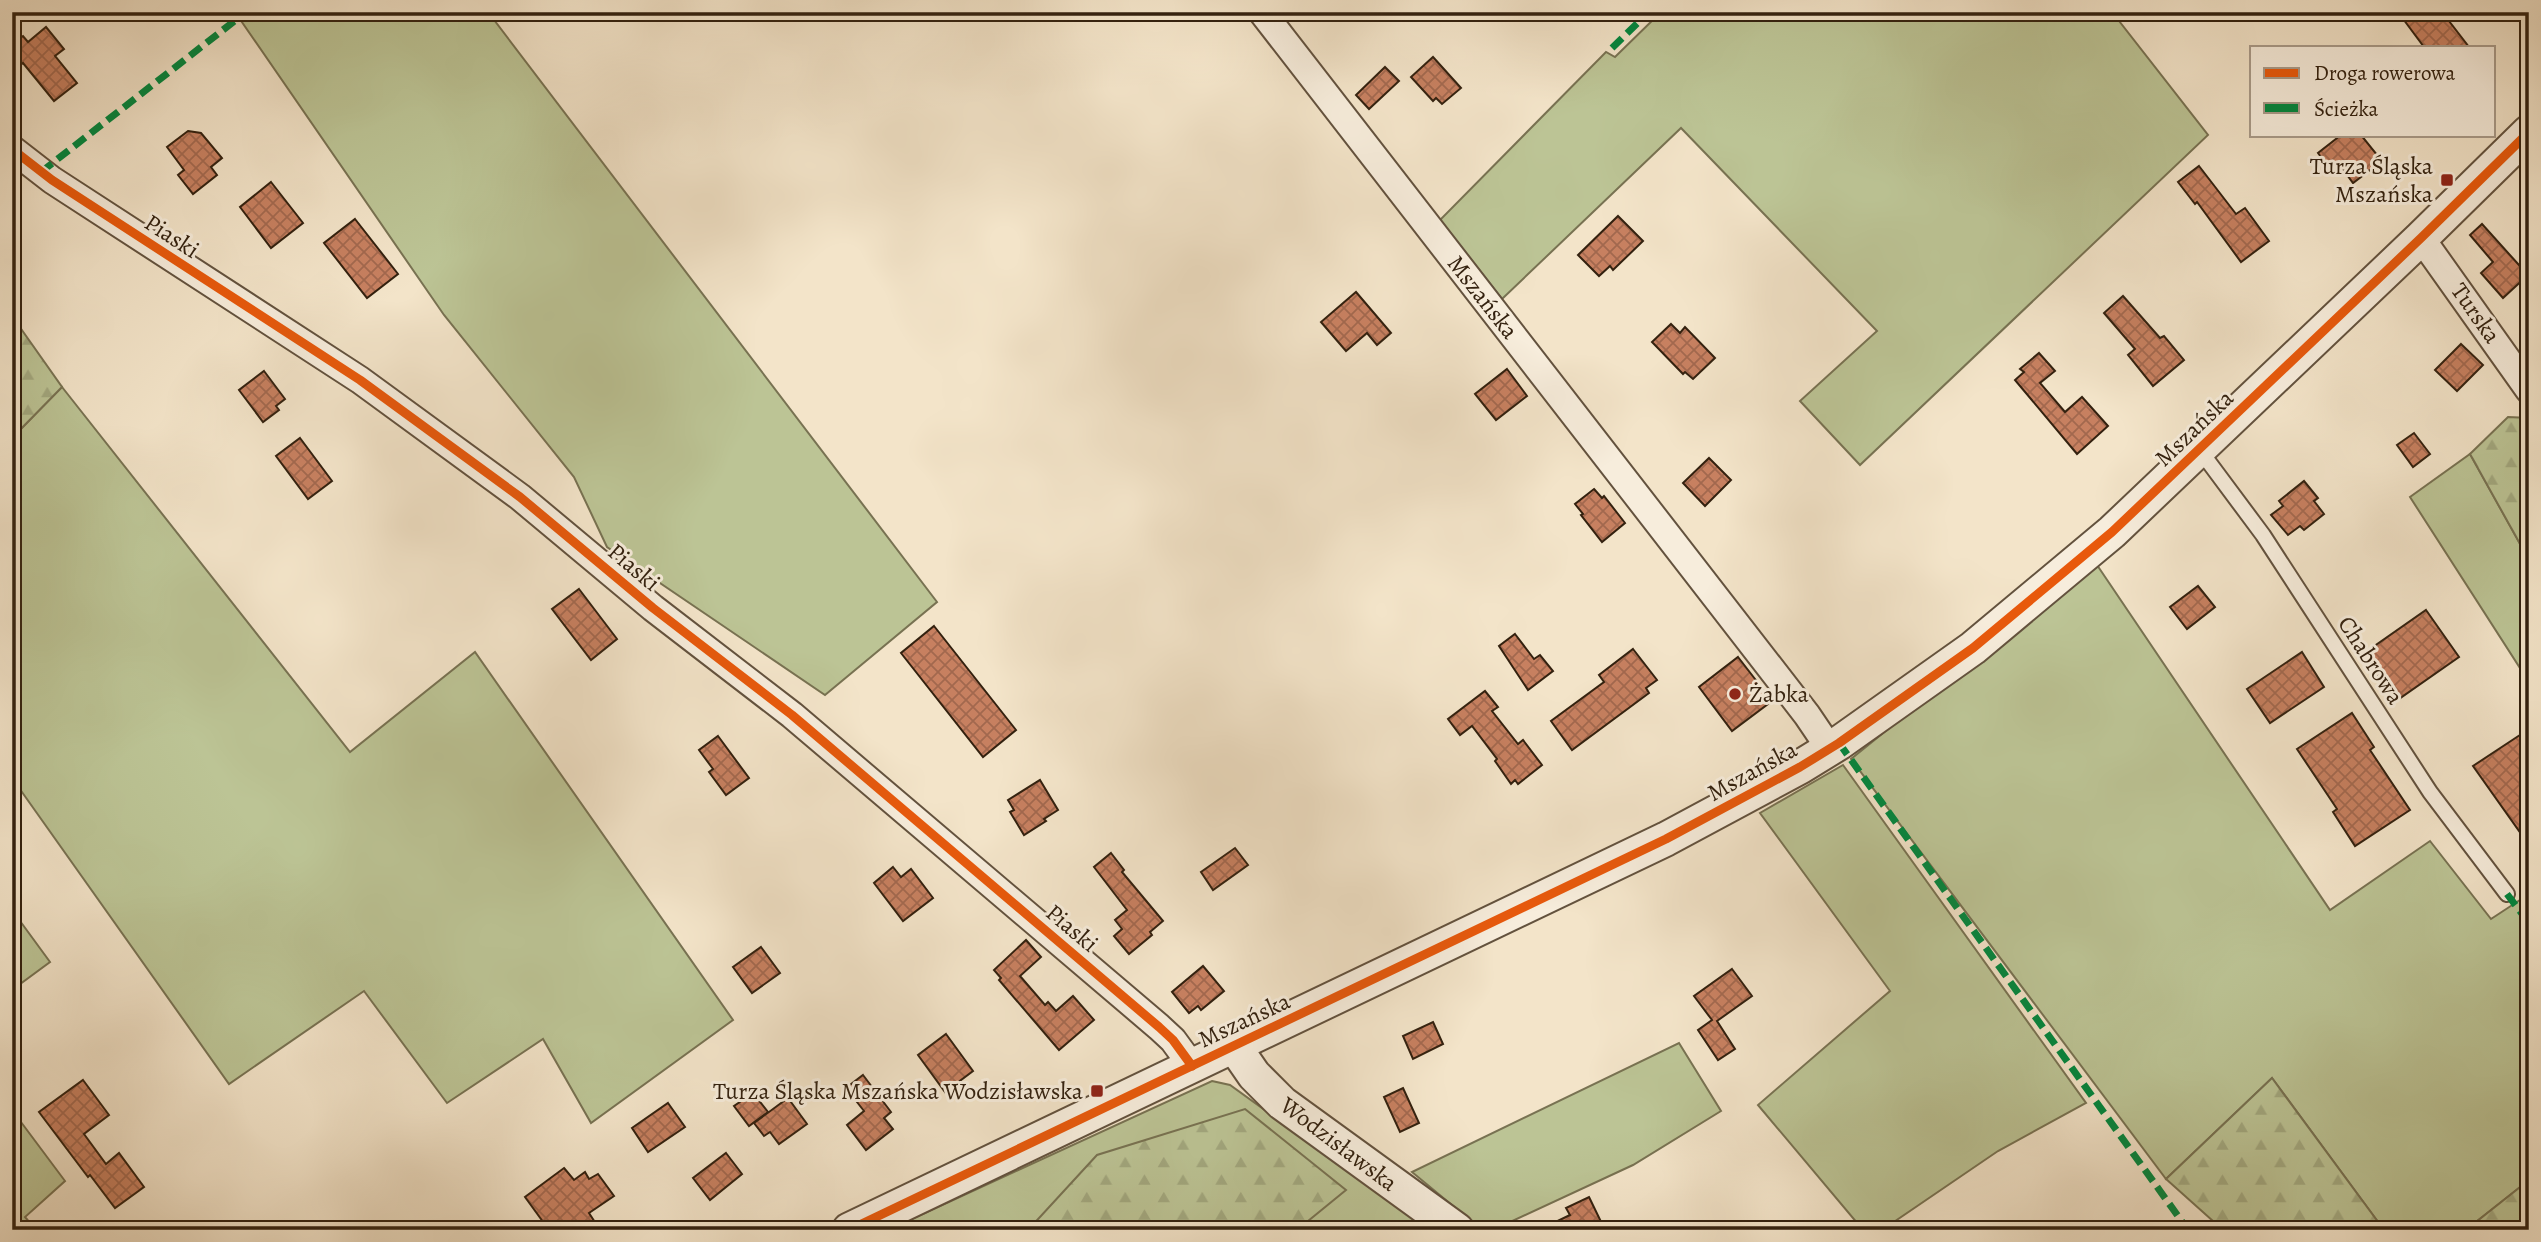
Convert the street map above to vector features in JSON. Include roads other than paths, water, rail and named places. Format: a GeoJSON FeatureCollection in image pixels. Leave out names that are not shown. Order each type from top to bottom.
{"type":"FeatureCollection","features":[{"type":"Feature","properties":{"kind":"street","name":"Mszańska"},"geometry":{"type":"LineString","coordinates":[[1262,12],[1790,693],[1830,749]]}},
{"type":"Feature","properties":{"kind":"street","name":"Mszańska"},"geometry":{"type":"LineString","coordinates":[[849,1230],[1666,839],[1830,749],[1973,648],[2112,532],[2529,132]]}},
{"type":"Feature","properties":{"kind":"street","name":"Piaski"},"geometry":{"type":"LineString","coordinates":[[12,149],[52,180],[360,380],[520,497],[653,608],[803,724],[1159,1027],[1173,1040],[1192,1066]]}},
{"type":"Feature","properties":{"kind":"street","name":"Turska"},"geometry":{"type":"LineString","coordinates":[[2421,238],[2529,390]]}},
{"type":"Feature","properties":{"kind":"street","name":"Wodzisławska"},"geometry":{"type":"LineString","coordinates":[[1234,1046],[1254,1074],[1282,1103],[1457,1230]]}},
{"type":"Feature","properties":{"kind":"lane","name":"Chabrowa"},"geometry":{"type":"LineString","coordinates":[[2199,449],[2263,535],[2431,793],[2507,894]]}},
{"type":"Feature","properties":{"kind":"place","name":"Turza Śląska Mszańska"},"geometry":{"type":"Point","coordinates":[2447,180]}},
{"type":"Feature","properties":{"kind":"place","name":"Żabka"},"geometry":{"type":"Point","coordinates":[1735,694]}},
{"type":"Feature","properties":{"kind":"place","name":"Turza Śląska Mszańska Wodzisławska"},"geometry":{"type":"Point","coordinates":[1097,1091]}}]}
